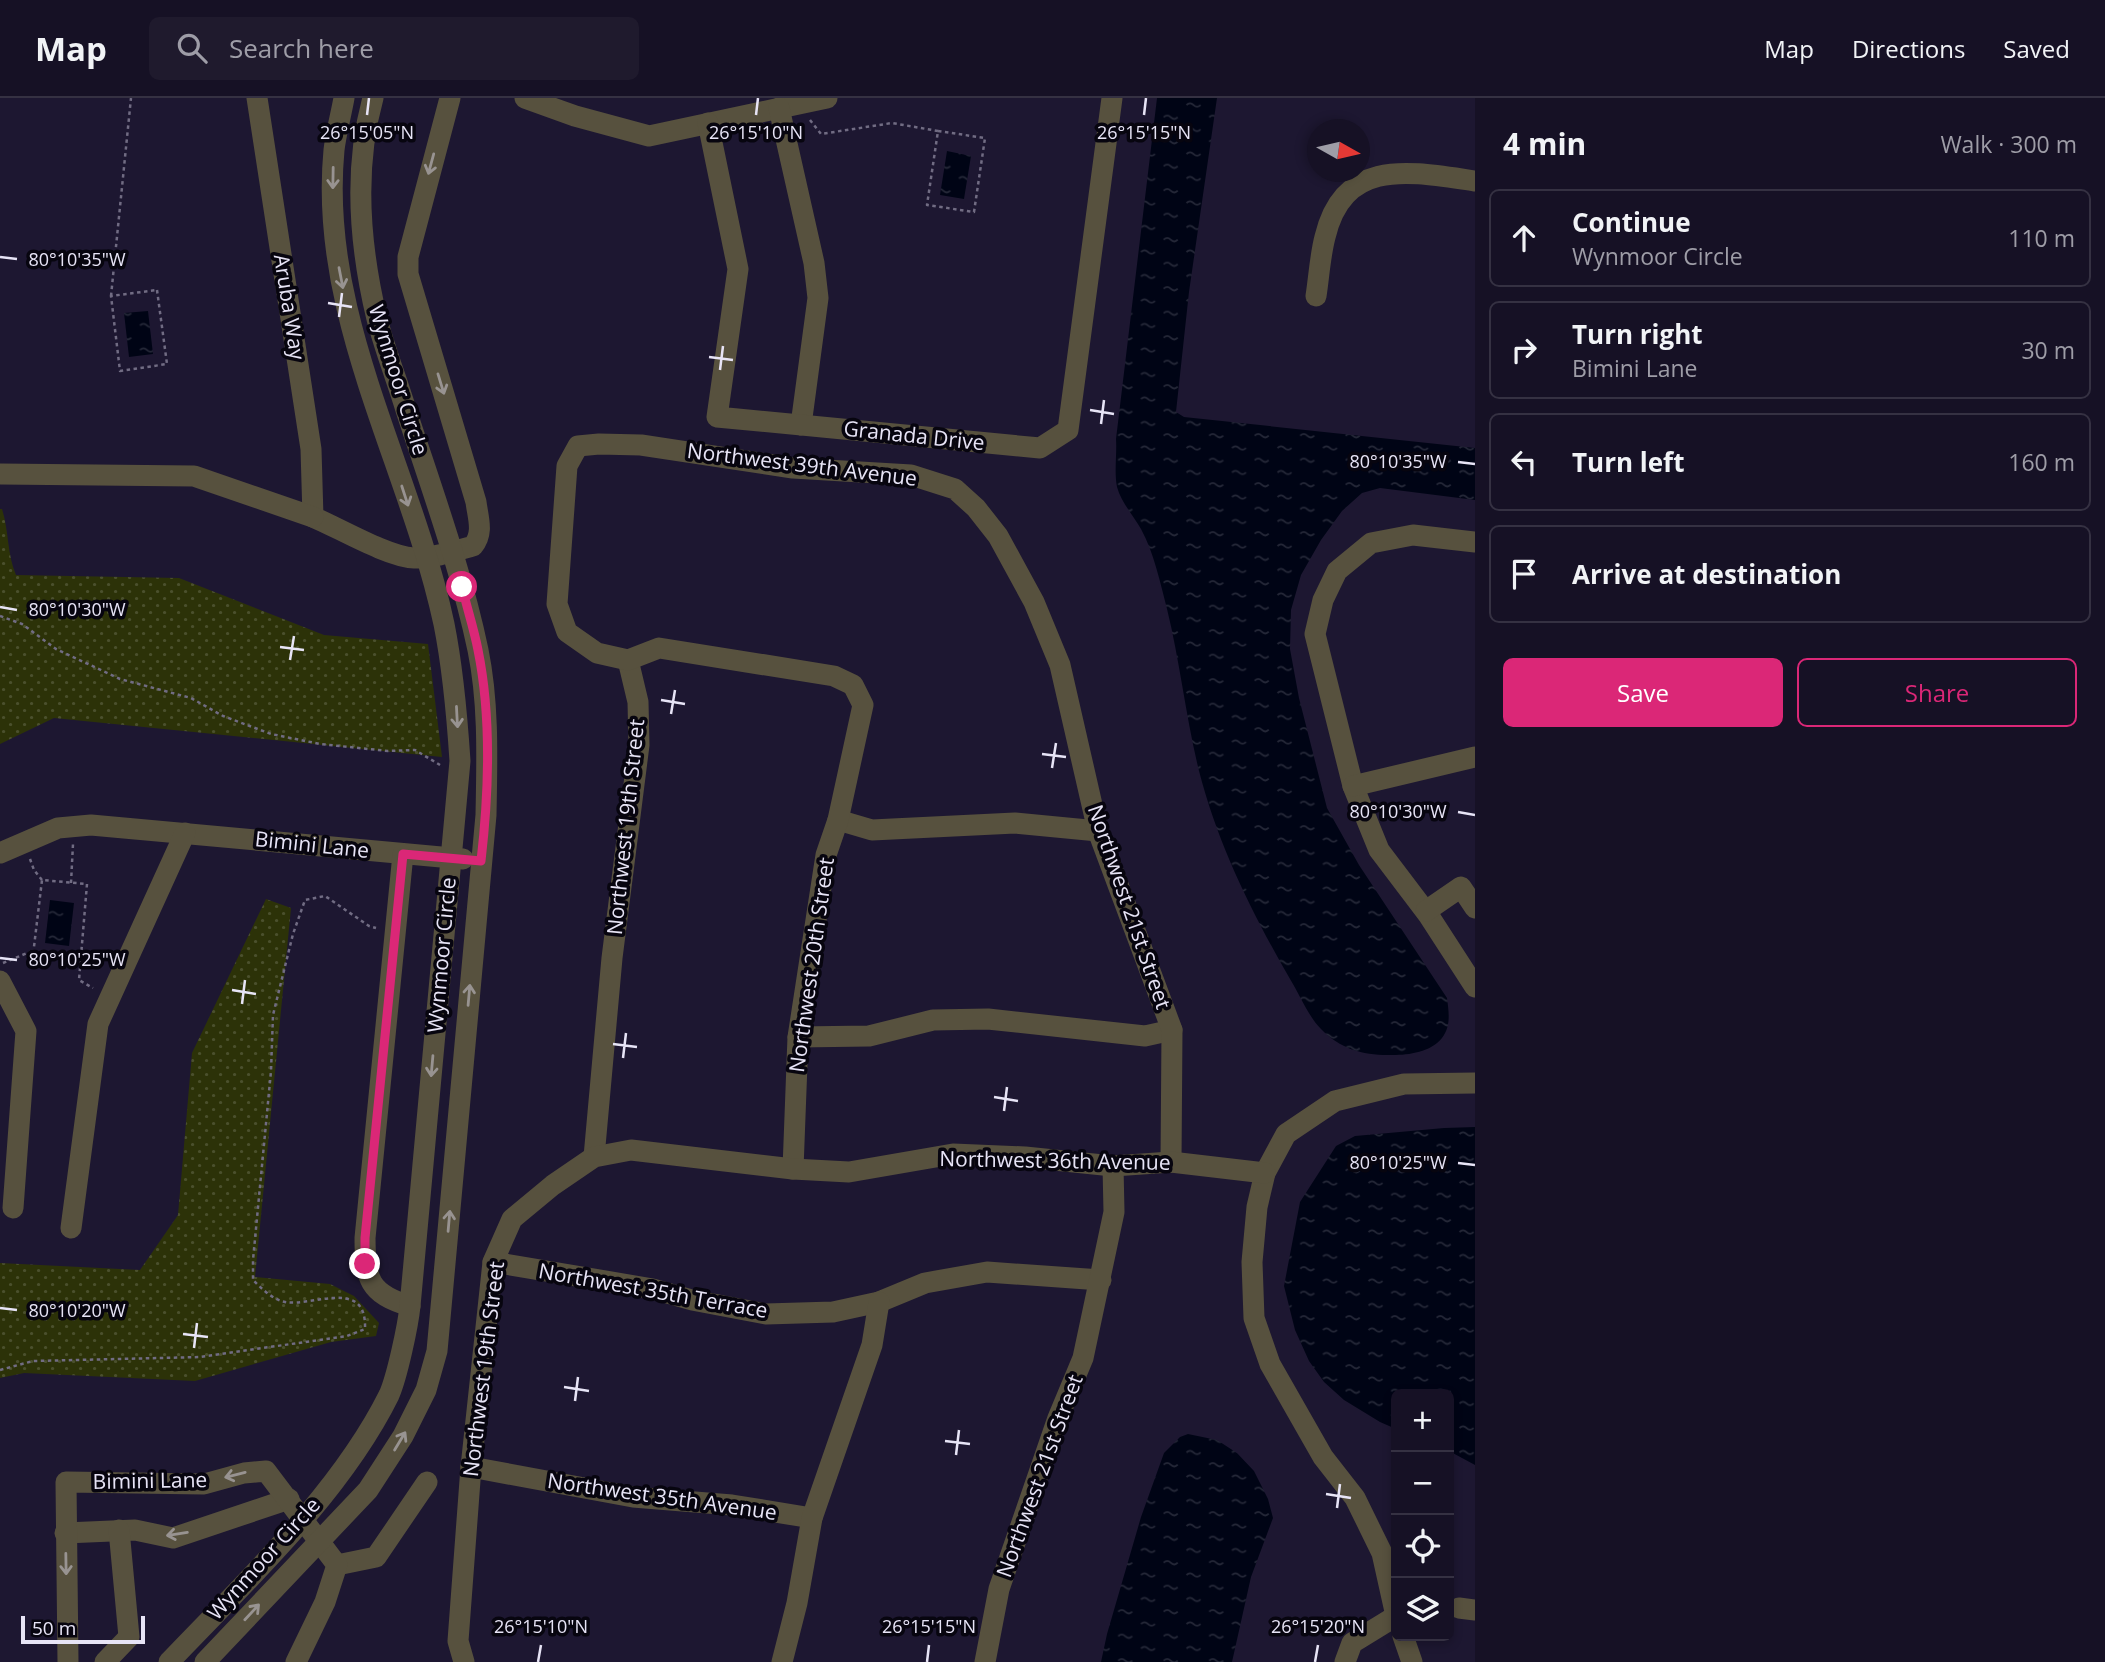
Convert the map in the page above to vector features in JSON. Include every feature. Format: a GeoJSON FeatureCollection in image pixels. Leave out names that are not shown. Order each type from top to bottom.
{"type":"FeatureCollection","features":[{"type":"Feature","properties":{"kind":"street","name":"Aruba Way"},"geometry":{"type":"LineString","coordinates":[[257,98],[311,449],[313,517]]}},
{"type":"Feature","properties":{"kind":"street","name":"Wynmoor Circle"},"geometry":{"type":"LineString","coordinates":[[169,1662],[304,1519],[366,1435],[390,1392],[410,1306],[460,761],[456,695],[443,622],[425,557],[355,344],[339,272],[333,211],[333,174],[334,149],[344,98]]}},
{"type":"Feature","properties":{"kind":"street","name":"Wynmoor Circle"},"geometry":{"type":"LineString","coordinates":[[205,1662],[368,1490],[403,1436],[426,1390],[437,1351],[486,815],[488,734],[478,652],[452,551],[377,321],[365,262],[360,212],[363,153],[373,98]]}},
{"type":"Feature","properties":{"kind":"street"},"geometry":{"type":"LineString","coordinates":[[0,474],[194,476],[313,517],[384,549],[411,558],[473,546],[478,540],[480,530],[476,502],[408,274],[411,244],[450,98]]}},
{"type":"Feature","properties":{"kind":"street"},"geometry":{"type":"LineString","coordinates":[[525,98],[575,116],[649,136],[827,98]]}},
{"type":"Feature","properties":{"kind":"street","name":"Granada Drive"},"geometry":{"type":"LineString","coordinates":[[708,123],[738,269],[717,416],[1040,448],[1068,430],[1112,98]]}},
{"type":"Feature","properties":{"kind":"street"},"geometry":{"type":"LineString","coordinates":[[789,106],[818,298],[801,425]]}},
{"type":"Feature","properties":{"kind":"street"},"geometry":{"type":"LineString","coordinates":[[1316,296],[1325,237],[1334,211],[1349,190],[1371,177],[1395,172],[1475,181]]}},
{"type":"Feature","properties":{"kind":"street","name":"Northwest 39th Avenue"},"geometry":{"type":"LineString","coordinates":[[628,660],[597,653],[567,632],[557,604],[568,466],[578,446],[641,445],[793,468],[911,475],[955,489],[976,508]]}},
{"type":"Feature","properties":{"kind":"street","name":"Northwest 21st Street"},"geometry":{"type":"LineString","coordinates":[[976,508],[998,536],[1034,602],[1059,665],[1098,831],[1172,1030],[1171,1162]]}},
{"type":"Feature","properties":{"kind":"street"},"geometry":{"type":"LineString","coordinates":[[1475,542],[1413,534],[1371,543],[1337,571],[1323,600],[1315,634],[1353,786],[1379,850],[1426,911],[1475,987]]}},
{"type":"Feature","properties":{"kind":"street","name":"Northwest 20th Street"},"geometry":{"type":"LineString","coordinates":[[628,660],[659,648],[834,676],[853,685],[863,705],[838,820],[826,855],[798,1037],[793,1168]]}},
{"type":"Feature","properties":{"kind":"street","name":"Northwest 19th Street"},"geometry":{"type":"LineString","coordinates":[[464,1662],[457,1641],[471,1467],[493,1262],[512,1219],[553,1185],[594,1157],[612,958],[639,745],[638,702],[628,660]]}},
{"type":"Feature","properties":{"kind":"street"},"geometry":{"type":"LineString","coordinates":[[1353,786],[1475,757]]}},
{"type":"Feature","properties":{"kind":"street"},"geometry":{"type":"LineString","coordinates":[[838,820],[872,830],[1015,823],[1098,831]]}},
{"type":"Feature","properties":{"kind":"street","name":"Bimini Lane"},"geometry":{"type":"LineString","coordinates":[[0,853],[58,828],[91,825],[481,861]]}},
{"type":"Feature","properties":{"kind":"street"},"geometry":{"type":"LineString","coordinates":[[71,1228],[98,1024],[184,832]]}},
{"type":"Feature","properties":{"kind":"street"},"geometry":{"type":"LineString","coordinates":[[403,854],[365,1238],[365,1264],[373,1285],[382,1296],[410,1306]]}},
{"type":"Feature","properties":{"kind":"street"},"geometry":{"type":"LineString","coordinates":[[1426,911],[1461,887],[1475,908]]}},
{"type":"Feature","properties":{"kind":"street"},"geometry":{"type":"LineString","coordinates":[[0,982],[26,1031],[13,1208]]}},
{"type":"Feature","properties":{"kind":"street"},"geometry":{"type":"LineString","coordinates":[[798,1037],[869,1036],[933,1020],[988,1019],[1145,1036],[1172,1030]]}},
{"type":"Feature","properties":{"kind":"street"},"geometry":{"type":"LineString","coordinates":[[1391,1594],[1382,1553],[1355,1499],[1323,1457],[1270,1364],[1254,1318],[1252,1262],[1257,1207],[1265,1173],[1286,1134],[1335,1101],[1404,1084],[1475,1083]]}},
{"type":"Feature","properties":{"kind":"street","name":"Northwest 36th Avenue"},"geometry":{"type":"LineString","coordinates":[[594,1157],[631,1150],[849,1172],[953,1154],[1025,1157],[1113,1166],[1171,1162],[1265,1173]]}},
{"type":"Feature","properties":{"kind":"street","name":"Northwest 21st Street"},"geometry":{"type":"LineString","coordinates":[[985,1662],[999,1589],[1058,1418],[1083,1358],[1114,1212],[1113,1166]]}},
{"type":"Feature","properties":{"kind":"street","name":"Northwest 35th Terrace"},"geometry":{"type":"LineString","coordinates":[[493,1262],[653,1289],[692,1300],[766,1314],[833,1312],[879,1302],[925,1283],[987,1272],[1101,1280]]}},
{"type":"Feature","properties":{"kind":"street"},"geometry":{"type":"LineString","coordinates":[[782,1662],[797,1603],[812,1518],[872,1345],[879,1302]]}},
{"type":"Feature","properties":{"kind":"street","name":"Northwest 35th Avenue"},"geometry":{"type":"LineString","coordinates":[[471,1467],[633,1497],[732,1504],[812,1518]]}},
{"type":"Feature","properties":{"kind":"street","name":"Bimini Lane"},"geometry":{"type":"LineString","coordinates":[[68,1662],[66,1482],[204,1484],[244,1473],[266,1471],[337,1565]]}},
{"type":"Feature","properties":{"kind":"street"},"geometry":{"type":"LineString","coordinates":[[296,1662],[325,1602],[337,1565],[376,1557],[427,1482]]}},
{"type":"Feature","properties":{"kind":"street"},"geometry":{"type":"LineString","coordinates":[[65,1533],[135,1530],[173,1538],[289,1499]]}},
{"type":"Feature","properties":{"kind":"street"},"geometry":{"type":"LineString","coordinates":[[105,1662],[129,1637],[119,1530]]}},
{"type":"Feature","properties":{"kind":"street"},"geometry":{"type":"LineString","coordinates":[[1345,1662],[1352,1643],[1391,1619]]}},
{"type":"Feature","properties":{"kind":"street"},"geometry":{"type":"LineString","coordinates":[[1405,1641],[1412,1662]]}},
{"type":"Feature","properties":{"kind":"path"},"geometry":{"type":"LineString","coordinates":[[111,296],[156,290],[167,364],[120,371],[111,296],[131,98]]}},
{"type":"Feature","properties":{"kind":"path"},"geometry":{"type":"LineString","coordinates":[[789,106],[821,134],[892,123],[985,138],[974,212],[927,205],[938,131]]}},
{"type":"Feature","properties":{"kind":"path"},"geometry":{"type":"LineString","coordinates":[[0,616],[22,624],[56,649],[120,679],[191,698],[223,716],[271,734],[320,744],[388,751],[415,750],[438,764],[457,783]]}},
{"type":"Feature","properties":{"kind":"path"},"geometry":{"type":"LineString","coordinates":[[71,883],[74,826]]}},
{"type":"Feature","properties":{"kind":"path"},"geometry":{"type":"LineString","coordinates":[[26,842],[34,870],[42,880],[88,884],[79,980],[110,997]]}},
{"type":"Feature","properties":{"kind":"path"},"geometry":{"type":"LineString","coordinates":[[42,880],[33,955],[80,960]]}},
{"type":"Feature","properties":{"kind":"path"},"geometry":{"type":"LineString","coordinates":[[0,1370],[33,1361],[200,1357],[347,1336],[365,1329],[365,1314],[344,1297],[285,1302],[263,1291],[253,1280],[253,1260],[271,1071],[273,1015],[293,934],[305,900],[325,896],[369,926],[396,934]]}},
{"type":"Feature","properties":{"kind":"path"},"geometry":{"type":"LineString","coordinates":[[0,965],[14,956],[33,950]]}},
{"type":"Feature","properties":{"kind":"green space"},"geometry":{"type":"Polygon","coordinates":[[[0,509],[16,575],[179,578],[324,635],[428,644],[442,757],[54,718],[0,744],[0,509]]]}},
{"type":"Feature","properties":{"kind":"green space"},"geometry":{"type":"Polygon","coordinates":[[[266,899],[291,908],[255,1277],[330,1284],[354,1296],[379,1323],[376,1336],[331,1342],[195,1381],[24,1373],[0,1378],[0,1263],[140,1270],[178,1215],[192,1053],[266,899]]]}},
{"type":"Feature","properties":{"kind":"water"},"geometry":{"type":"Polygon","coordinates":[[[1157,98],[1217,98],[1189,292],[1176,412],[1184,417],[1475,448],[1475,500],[1380,488],[1362,493],[1342,511],[1321,540],[1301,575],[1291,610],[1290,649],[1299,698],[1327,808],[1359,865],[1447,998],[1449,1019],[1445,1033],[1432,1047],[1419,1052],[1393,1055],[1364,1053],[1345,1047],[1329,1036],[1308,1012],[1262,929],[1226,852],[1199,771],[1172,629],[1153,558],[1146,538],[1117,487],[1116,439],[1157,98]]]}},
{"type":"Feature","properties":{"kind":"water"},"geometry":{"type":"Polygon","coordinates":[[[947,151],[971,156],[964,199],[940,195],[947,151]]]}},
{"type":"Feature","properties":{"kind":"water"},"geometry":{"type":"Polygon","coordinates":[[[148,311],[153,354],[129,357],[124,313],[148,311]]]}},
{"type":"Feature","properties":{"kind":"water"},"geometry":{"type":"Polygon","coordinates":[[[50,900],[74,903],[69,946],[45,943],[50,900]]]}},
{"type":"Feature","properties":{"kind":"water"},"geometry":{"type":"Polygon","coordinates":[[[1475,1127],[1475,1465],[1454,1454],[1454,1389],[1391,1389],[1391,1427],[1344,1400],[1324,1382],[1309,1361],[1295,1330],[1284,1286],[1300,1202],[1336,1146],[1355,1136],[1475,1127]]]}},
{"type":"Feature","properties":{"kind":"water"},"geometry":{"type":"Polygon","coordinates":[[[1188,1434],[1217,1440],[1237,1453],[1254,1471],[1268,1499],[1273,1518],[1251,1577],[1232,1662],[1101,1662],[1141,1517],[1164,1453],[1180,1437],[1188,1434]]]}},
{"type":"Feature","properties":{"kind":"route"},"geometry":{"type":"LineString","coordinates":[[365,1264],[365,1238],[403,854],[481,861],[486,815],[488,734],[478,652],[462,587]]}}]}
